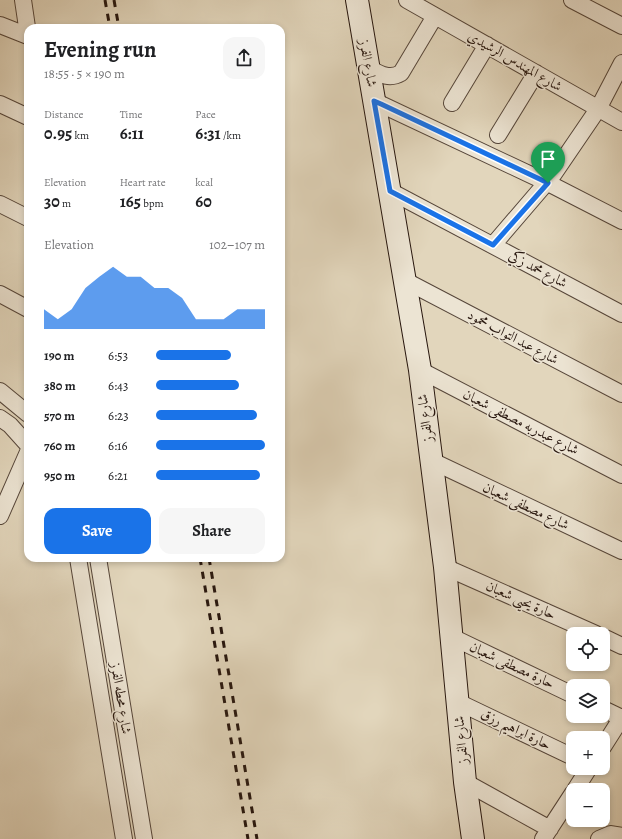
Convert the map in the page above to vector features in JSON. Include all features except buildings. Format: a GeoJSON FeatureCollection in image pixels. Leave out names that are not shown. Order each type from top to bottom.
{"type":"FeatureCollection","features":[{"type":"Feature","properties":{"kind":"street"},"geometry":{"type":"LineString","coordinates":[[23,0],[26,24]]}},
{"type":"Feature","properties":{"kind":"street","name":"شارع الفرز"},"geometry":{"type":"LineString","coordinates":[[357,0],[420,370],[430,460],[445,567],[450,636],[458,702],[465,782],[473,839]]}},
{"type":"Feature","properties":{"kind":"street","name":"شارع المهندس الرشيدي"},"geometry":{"type":"LineString","coordinates":[[407,0],[622,122]]}},
{"type":"Feature","properties":{"kind":"street"},"geometry":{"type":"LineString","coordinates":[[572,0],[622,26]]}},
{"type":"Feature","properties":{"kind":"street"},"geometry":{"type":"LineString","coordinates":[[369,68],[387,77],[395,77],[401,74],[435,16]]}},
{"type":"Feature","properties":{"kind":"street"},"geometry":{"type":"LineString","coordinates":[[0,25],[24,34]]}},
{"type":"Feature","properties":{"kind":"street"},"geometry":{"type":"LineString","coordinates":[[452,103],[487,45]]}},
{"type":"Feature","properties":{"kind":"street"},"geometry":{"type":"LineString","coordinates":[[493,245],[548,183],[598,109],[622,63]]}},
{"type":"Feature","properties":{"kind":"street"},"geometry":{"type":"LineString","coordinates":[[498,135],[536,73]]}},
{"type":"Feature","properties":{"kind":"street"},"geometry":{"type":"LineString","coordinates":[[374,101],[548,183],[622,221]]}},
{"type":"Feature","properties":{"kind":"street"},"geometry":{"type":"LineString","coordinates":[[0,104],[24,115]]}},
{"type":"Feature","properties":{"kind":"street","name":"شارع محمد زكي"},"geometry":{"type":"LineString","coordinates":[[390,191],[622,314]]}},
{"type":"Feature","properties":{"kind":"street"},"geometry":{"type":"LineString","coordinates":[[0,204],[24,216]]}},
{"type":"Feature","properties":{"kind":"street","name":"شارع عبد التواب محمود"},"geometry":{"type":"LineString","coordinates":[[404,280],[622,394]]}},
{"type":"Feature","properties":{"kind":"street"},"geometry":{"type":"LineString","coordinates":[[0,294],[24,307]]}},
{"type":"Feature","properties":{"kind":"street","name":"شارع عبدربه مصطفى شعبان"},"geometry":{"type":"LineString","coordinates":[[420,370],[622,475]]}},
{"type":"Feature","properties":{"kind":"street"},"geometry":{"type":"LineString","coordinates":[[0,392],[24,411]]}},
{"type":"Feature","properties":{"kind":"street"},"geometry":{"type":"LineString","coordinates":[[0,418],[10,425],[24,441]]}},
{"type":"Feature","properties":{"kind":"street","name":"شارع مصطفى شعبان"},"geometry":{"type":"LineString","coordinates":[[430,460],[622,551]]}},
{"type":"Feature","properties":{"kind":"street"},"geometry":{"type":"LineString","coordinates":[[0,516],[24,461]]}},
{"type":"Feature","properties":{"kind":"street","name":"شارع محطه الفرز"},"geometry":{"type":"LineString","coordinates":[[79,562],[124,839]]}},
{"type":"Feature","properties":{"kind":"street","name":"شارع محطه الفرز"},"geometry":{"type":"LineString","coordinates":[[99,562],[144,839]]}},
{"type":"Feature","properties":{"kind":"street","name":"حارة يحيى شعبان"},"geometry":{"type":"LineString","coordinates":[[445,567],[580,627]]}},
{"type":"Feature","properties":{"kind":"street","name":"حارة مصطفى شعبان"},"geometry":{"type":"LineString","coordinates":[[450,636],[566,692]]}},
{"type":"Feature","properties":{"kind":"street"},"geometry":{"type":"LineString","coordinates":[[610,640],[622,646]]}},
{"type":"Feature","properties":{"kind":"street"},"geometry":{"type":"LineString","coordinates":[[99,688],[118,684]]}},
{"type":"Feature","properties":{"kind":"street","name":"حارة ابراهيم رزق"},"geometry":{"type":"LineString","coordinates":[[458,702],[566,754]]}},
{"type":"Feature","properties":{"kind":"street"},"geometry":{"type":"LineString","coordinates":[[610,715],[620,723],[610,737]]}},
{"type":"Feature","properties":{"kind":"street"},"geometry":{"type":"LineString","coordinates":[[465,782],[547,834],[566,804]]}},
{"type":"Feature","properties":{"kind":"street"},"geometry":{"type":"LineString","coordinates":[[599,839],[603,836],[611,834],[622,836]]}},
{"type":"Feature","properties":{"kind":"railway"},"geometry":{"type":"LineString","coordinates":[[105,0],[109,24]]}},
{"type":"Feature","properties":{"kind":"railway"},"geometry":{"type":"LineString","coordinates":[[114,0],[118,24]]}},
{"type":"Feature","properties":{"kind":"railway"},"geometry":{"type":"LineString","coordinates":[[201,562],[248,839]]}},
{"type":"Feature","properties":{"kind":"railway"},"geometry":{"type":"LineString","coordinates":[[210,562],[257,839]]}},
{"type":"Feature","properties":{"kind":"route"},"geometry":{"type":"LineString","coordinates":[[374,101],[548,183],[493,245],[390,191],[374,101]]}}]}
